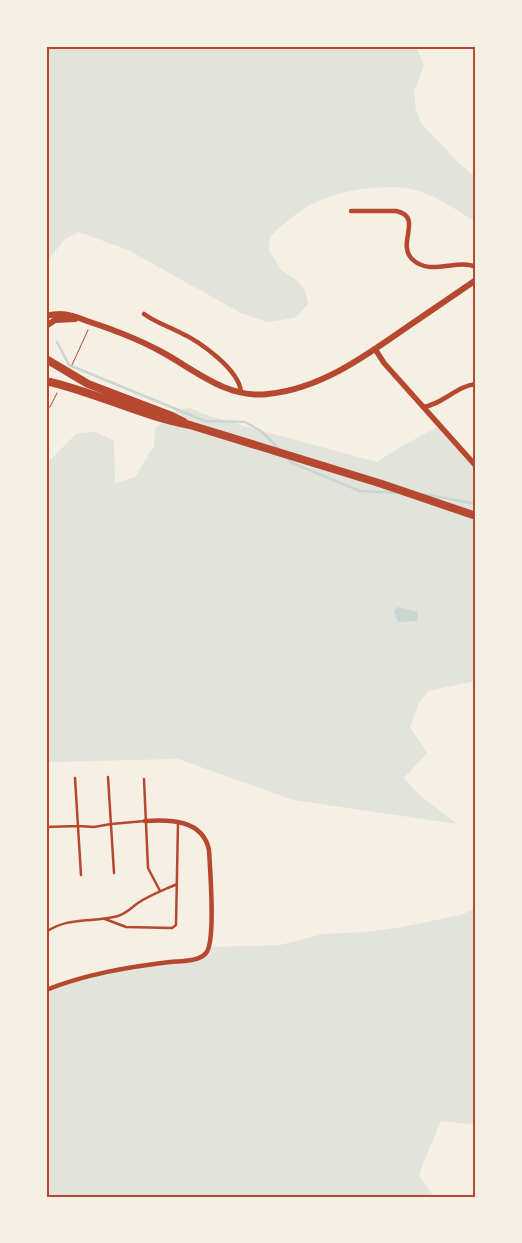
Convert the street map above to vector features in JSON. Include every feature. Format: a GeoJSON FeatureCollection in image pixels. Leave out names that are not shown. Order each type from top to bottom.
{"type":"FeatureCollection","features":[{"type":"Feature","properties":{"kind":"main road"},"geometry":{"type":"LineString","coordinates":[[46,316],[62,313],[113,329],[161,351],[224,388],[266,395],[302,387],[342,370],[476,280]]}},
{"type":"Feature","properties":{"kind":"main road"},"geometry":{"type":"LineString","coordinates":[[46,326],[55,320],[80,319]]}},
{"type":"Feature","properties":{"kind":"main road"},"geometry":{"type":"LineString","coordinates":[[46,359],[88,384],[172,416],[190,425]]}},
{"type":"Feature","properties":{"kind":"main road"},"geometry":{"type":"LineString","coordinates":[[46,381],[72,388],[170,422],[190,425],[382,484],[476,516]]}},
{"type":"Feature","properties":{"kind":"street"},"geometry":{"type":"LineString","coordinates":[[351,211],[401,212],[409,221],[406,250],[410,257],[421,266],[466,265],[476,267]]}},
{"type":"Feature","properties":{"kind":"street"},"geometry":{"type":"LineString","coordinates":[[144,314],[152,320],[198,342],[234,375],[240,385],[241,392]]}},
{"type":"Feature","properties":{"kind":"street"},"geometry":{"type":"LineString","coordinates":[[375,349],[384,363],[476,466]]}},
{"type":"Feature","properties":{"kind":"street"},"geometry":{"type":"LineString","coordinates":[[423,407],[430,406],[460,389],[476,384]]}},
{"type":"Feature","properties":{"kind":"street"},"geometry":{"type":"LineString","coordinates":[[46,990],[87,976],[138,966],[195,959],[206,954],[210,947],[212,933],[210,850],[208,842],[192,827],[178,821],[145,821]]}},
{"type":"Feature","properties":{"kind":"lane"},"geometry":{"type":"LineString","coordinates":[[108,777],[114,873]]}},
{"type":"Feature","properties":{"kind":"lane"},"geometry":{"type":"LineString","coordinates":[[75,778],[81,876]]}},
{"type":"Feature","properties":{"kind":"lane"},"geometry":{"type":"LineString","coordinates":[[144,779],[148,868],[160,891]]}},
{"type":"Feature","properties":{"kind":"lane"},"geometry":{"type":"LineString","coordinates":[[46,828],[94,827],[145,821]]}},
{"type":"Feature","properties":{"kind":"lane"},"geometry":{"type":"LineString","coordinates":[[105,919],[126,927],[172,928],[176,925],[178,821]]}},
{"type":"Feature","properties":{"kind":"lane"},"geometry":{"type":"LineString","coordinates":[[46,932],[60,924],[105,919],[121,915],[160,891],[178,884]]}},
{"type":"Feature","properties":{"kind":"path"},"geometry":{"type":"LineString","coordinates":[[80,349],[89,328]]}},
{"type":"Feature","properties":{"kind":"path"},"geometry":{"type":"LineString","coordinates":[[46,407],[50,407],[54,400]]}},
{"type":"Feature","properties":{"kind":"shaded area"},"geometry":{"type":"Polygon","coordinates":[[[46,46],[416,46],[424,65],[414,92],[416,111],[422,124],[459,163],[476,177],[476,218],[473,220],[428,194],[411,189],[388,187],[362,189],[337,194],[316,202],[280,227],[270,237],[269,250],[281,270],[299,282],[305,290],[308,304],[295,318],[267,322],[241,313],[128,250],[79,232],[65,239],[46,263],[46,46]]]}},
{"type":"Feature","properties":{"kind":"shaded area"},"geometry":{"type":"Polygon","coordinates":[[[190,408],[206,415],[377,462],[439,426],[476,465],[476,681],[428,691],[418,705],[410,727],[427,753],[404,778],[417,793],[457,824],[293,800],[178,759],[46,762],[46,464],[77,433],[96,432],[114,441],[115,483],[135,477],[154,446],[155,429],[177,410],[190,408]]]}},
{"type":"Feature","properties":{"kind":"shaded area"},"geometry":{"type":"Polygon","coordinates":[[[397,607],[418,612],[417,621],[398,622],[394,611],[397,607]]]}},
{"type":"Feature","properties":{"kind":"shaded area"},"geometry":{"type":"Polygon","coordinates":[[[476,908],[476,1123],[441,1121],[419,1176],[434,1197],[46,1197],[46,990],[87,976],[195,959],[206,954],[210,947],[280,945],[323,934],[365,932],[402,927],[461,915],[476,908]]]}},
{"type":"Feature","properties":{"kind":"waterway"},"geometry":{"type":"LineString","coordinates":[[57,342],[69,365],[205,421],[245,422],[261,431],[279,449]]}},
{"type":"Feature","properties":{"kind":"waterway"},"geometry":{"type":"LineString","coordinates":[[286,457],[292,463],[360,491],[398,493]]}},
{"type":"Feature","properties":{"kind":"waterway"},"geometry":{"type":"LineString","coordinates":[[423,494],[476,504]]}}]}
